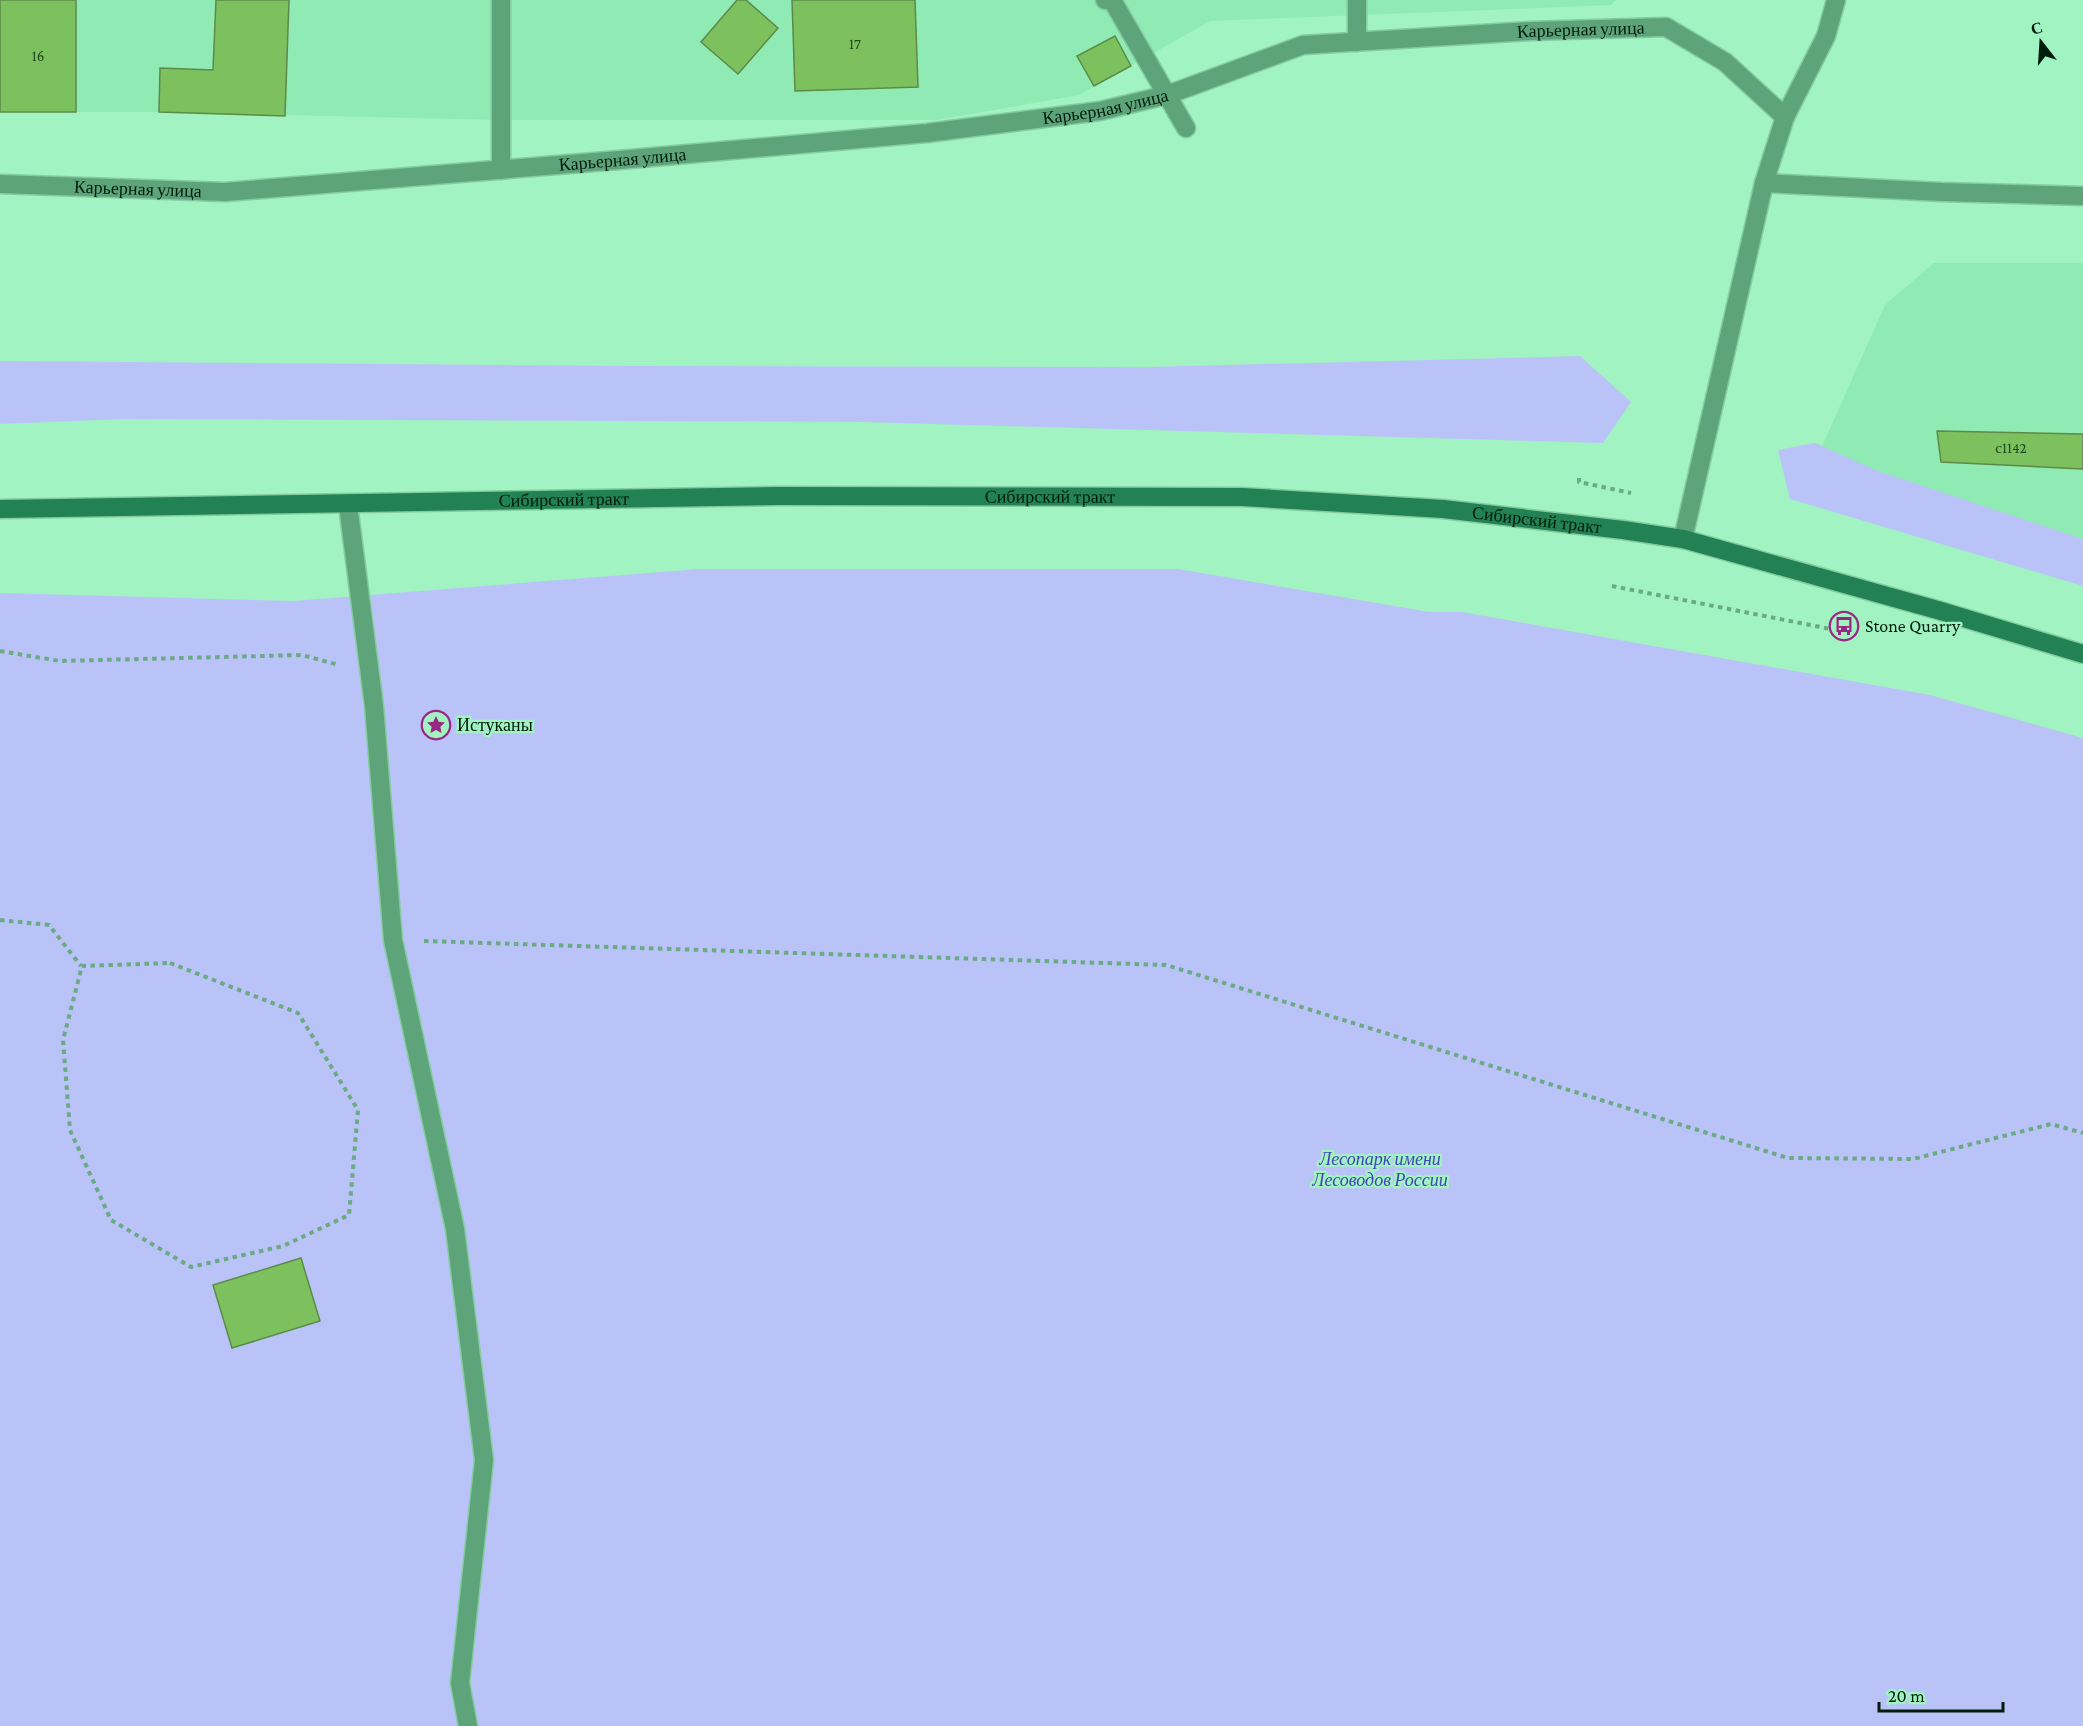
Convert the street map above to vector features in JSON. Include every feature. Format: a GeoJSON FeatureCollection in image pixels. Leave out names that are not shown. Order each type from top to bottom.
{"type":"FeatureCollection","features":[{"type":"Feature","properties":{"kind":"main road","name":"Сибирский тракт"},"geometry":{"type":"LineString","coordinates":[[0,509],[780,496],[1242,497],[1443,509],[1683,539],[1941,611],[2083,654]]}},
{"type":"Feature","properties":{"kind":"street"},"geometry":{"type":"LineString","coordinates":[[501,0],[501,170]]}},
{"type":"Feature","properties":{"kind":"street"},"geometry":{"type":"LineString","coordinates":[[1106,0],[1112,0],[1186,128]]}},
{"type":"Feature","properties":{"kind":"street"},"geometry":{"type":"LineString","coordinates":[[1357,0],[1357,42]]}},
{"type":"Feature","properties":{"kind":"street"},"geometry":{"type":"LineString","coordinates":[[1683,539],[1764,183],[1785,117],[1826,36],[1836,0]]}},
{"type":"Feature","properties":{"kind":"street","name":"Карьерная улица"},"geometry":{"type":"LineString","coordinates":[[0,184],[225,192],[927,133],[1100,111],[1167,95],[1303,45],[1531,31],[1666,27],[1725,62],[1785,117]]}},
{"type":"Feature","properties":{"kind":"street"},"geometry":{"type":"LineString","coordinates":[[1764,183],[2083,196]]}},
{"type":"Feature","properties":{"kind":"street"},"geometry":{"type":"LineString","coordinates":[[348,505],[374,706],[393,940],[455,1229],[484,1460],[460,1683],[468,1726]]}},
{"type":"Feature","properties":{"kind":"path"},"geometry":{"type":"LineString","coordinates":[[1580,478],[1579,482],[1631,493]]}},
{"type":"Feature","properties":{"kind":"path"},"geometry":{"type":"LineString","coordinates":[[1612,585],[1851,633]]}},
{"type":"Feature","properties":{"kind":"path"},"geometry":{"type":"LineString","coordinates":[[0,651],[60,661],[302,655],[349,668],[374,706]]}},
{"type":"Feature","properties":{"kind":"path"},"geometry":{"type":"LineString","coordinates":[[0,920],[49,926],[82,966]]}},
{"type":"Feature","properties":{"kind":"path"},"geometry":{"type":"LineString","coordinates":[[393,940],[1166,965],[1788,1158],[1913,1159],[2051,1125],[2083,1133]]}},
{"type":"Feature","properties":{"kind":"path"},"geometry":{"type":"LineString","coordinates":[[170,963],[298,1013],[358,1110],[349,1215],[283,1246],[191,1267],[111,1220],[70,1130],[63,1040],[82,966],[170,963]]}},
{"type":"Feature","properties":{"kind":"shaded area"},"geometry":{"type":"Polygon","coordinates":[[[0,0],[1616,0],[1611,5],[1210,21],[1079,95],[937,120],[501,120],[159,112],[0,112],[0,0]]]}},
{"type":"Feature","properties":{"kind":"shaded area"},"geometry":{"type":"Polygon","coordinates":[[[1934,263],[2083,263],[2083,567],[1808,478],[1885,305],[1934,263]]]}},
{"type":"Feature","properties":{"kind":"green space"},"geometry":{"type":"Polygon","coordinates":[[[1580,356],[1631,402],[1603,443],[863,422],[122,419],[0,424],[0,361],[1148,367],[1580,356]]]}},
{"type":"Feature","properties":{"kind":"green space"},"geometry":{"type":"Polygon","coordinates":[[[1815,443],[1878,471],[2083,539],[2083,586],[1790,499],[1778,450],[1815,443]]]}},
{"type":"Feature","properties":{"kind":"green space","name":"Лесопарк имени Лесоводов России"},"geometry":{"type":"Polygon","coordinates":[[[700,569],[1178,569],[1429,612],[1462,612],[1930,695],[2083,738],[2083,1726],[0,1726],[0,593],[293,601],[700,569]]]}},
{"type":"Feature","properties":{"kind":"building"},"geometry":{"type":"Polygon","coordinates":[[[0,0],[76,0],[76,112],[0,112],[0,0]]]}},
{"type":"Feature","properties":{"kind":"building"},"geometry":{"type":"Polygon","coordinates":[[[216,0],[289,0],[285,116],[159,112],[160,68],[213,70],[216,0]]]}},
{"type":"Feature","properties":{"kind":"building"},"geometry":{"type":"Polygon","coordinates":[[[737,0],[746,0],[778,28],[738,74],[701,42],[737,0]]]}},
{"type":"Feature","properties":{"kind":"building"},"geometry":{"type":"Polygon","coordinates":[[[792,0],[915,0],[918,87],[795,91],[792,0]]]}},
{"type":"Feature","properties":{"kind":"building"},"geometry":{"type":"Polygon","coordinates":[[[1115,36],[1131,66],[1094,86],[1077,56],[1115,36]]]}},
{"type":"Feature","properties":{"kind":"building"},"geometry":{"type":"Polygon","coordinates":[[[1937,431],[2083,434],[2083,469],[1941,462],[1937,431]]]}},
{"type":"Feature","properties":{"kind":"building"},"geometry":{"type":"Polygon","coordinates":[[[301,1258],[320,1321],[232,1348],[213,1285],[301,1258]]]}},
{"type":"Feature","properties":{"kind":"place","name":"Stone Quarry"},"geometry":{"type":"Point","coordinates":[1844,626]}},
{"type":"Feature","properties":{"kind":"place","name":"Истуканы"},"geometry":{"type":"Point","coordinates":[436,725]}}]}
